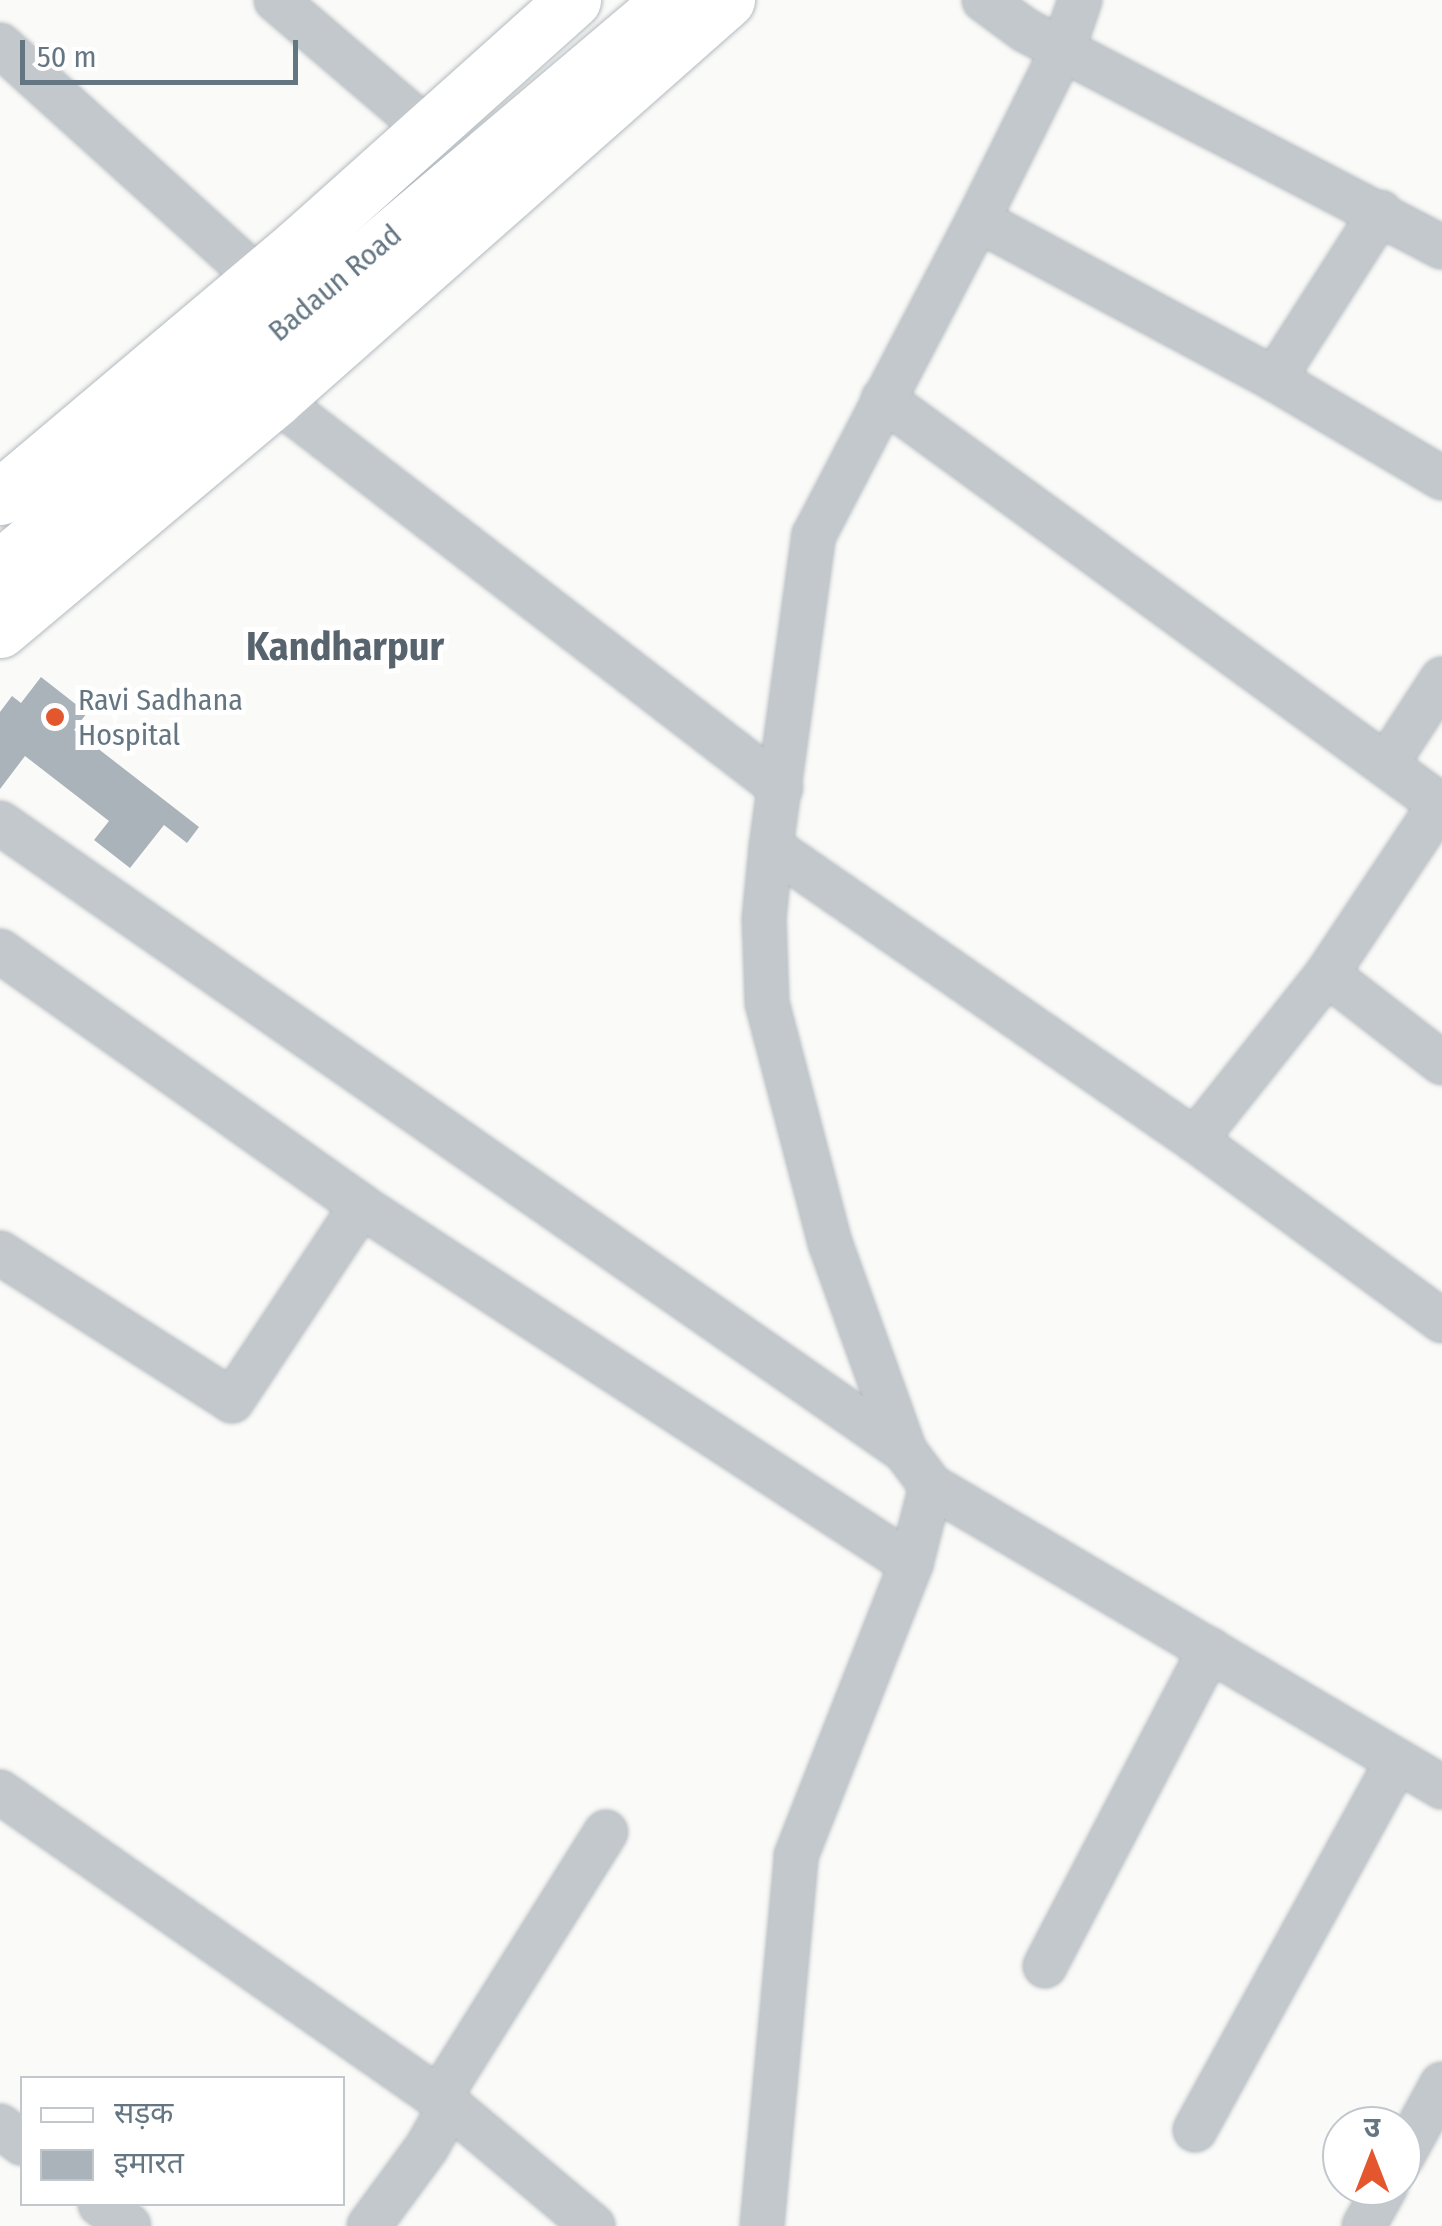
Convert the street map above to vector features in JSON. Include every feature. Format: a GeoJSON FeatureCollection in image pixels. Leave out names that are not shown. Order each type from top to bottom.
{"type":"FeatureCollection","features":[{"type":"Feature","properties":{"kind":"main road"},"geometry":{"type":"LineString","coordinates":[[8,478],[259,279],[573,0]]}},
{"type":"Feature","properties":{"kind":"main road"},"geometry":{"type":"LineString","coordinates":[[0,537],[620,0]]}},
{"type":"Feature","properties":{"kind":"main road","name":"Badaun Road"},"geometry":{"type":"LineString","coordinates":[[0,568],[671,0]]}},
{"type":"Feature","properties":{"kind":"main road"},"geometry":{"type":"LineString","coordinates":[[0,630],[274,400],[727,0]]}},
{"type":"Feature","properties":{"kind":"street"},"geometry":{"type":"LineString","coordinates":[[276,0],[428,129]]}},
{"type":"Feature","properties":{"kind":"street"},"geometry":{"type":"LineString","coordinates":[[984,0],[1025,30],[1442,247]]}},
{"type":"Feature","properties":{"kind":"street"},"geometry":{"type":"LineString","coordinates":[[1080,0],[1064,47],[978,220],[814,535],[782,788],[770,847],[764,918],[767,1002],[830,1243],[906,1451],[931,1486],[1442,1787]]}},
{"type":"Feature","properties":{"kind":"street"},"geometry":{"type":"LineString","coordinates":[[0,44],[259,279]]}},
{"type":"Feature","properties":{"kind":"street"},"geometry":{"type":"LineString","coordinates":[[1274,378],[1381,212]]}},
{"type":"Feature","properties":{"kind":"street"},"geometry":{"type":"LineString","coordinates":[[978,220],[1274,378],[1442,478]]}},
{"type":"Feature","properties":{"kind":"street"},"geometry":{"type":"LineString","coordinates":[[274,400],[782,788]]}},
{"type":"Feature","properties":{"kind":"street"},"geometry":{"type":"LineString","coordinates":[[883,400],[1441,805],[1326,974],[1195,1140]]}},
{"type":"Feature","properties":{"kind":"street"},"geometry":{"type":"LineString","coordinates":[[1386,765],[1442,679]]}},
{"type":"Feature","properties":{"kind":"street"},"geometry":{"type":"LineString","coordinates":[[0,823],[906,1451]]}},
{"type":"Feature","properties":{"kind":"street"},"geometry":{"type":"LineString","coordinates":[[770,847],[1195,1140],[1442,1322]]}},
{"type":"Feature","properties":{"kind":"street"},"geometry":{"type":"LineString","coordinates":[[0,951],[361,1206],[912,1564]]}},
{"type":"Feature","properties":{"kind":"street"},"geometry":{"type":"LineString","coordinates":[[1326,974],[1442,1063]]}},
{"type":"Feature","properties":{"kind":"street"},"geometry":{"type":"LineString","coordinates":[[0,1254],[232,1401],[361,1206]]}},
{"type":"Feature","properties":{"kind":"street"},"geometry":{"type":"LineString","coordinates":[[762,2226],[796,1856],[912,1564],[931,1486]]}},
{"type":"Feature","properties":{"kind":"street"},"geometry":{"type":"LineString","coordinates":[[1045,1966],[1210,1650]]}},
{"type":"Feature","properties":{"kind":"street"},"geometry":{"type":"LineString","coordinates":[[1195,2130],[1397,1760]]}},
{"type":"Feature","properties":{"kind":"street"},"geometry":{"type":"LineString","coordinates":[[1,1795],[450,2106]]}},
{"type":"Feature","properties":{"kind":"street"},"geometry":{"type":"LineString","coordinates":[[589,2225],[439,2098],[606,1832]]}},
{"type":"Feature","properties":{"kind":"street"},"geometry":{"type":"LineString","coordinates":[[1422,2120],[1442,2084]]}},
{"type":"Feature","properties":{"kind":"street"},"geometry":{"type":"LineString","coordinates":[[368,2226],[427,2147],[450,2106]]}},
{"type":"Feature","properties":{"kind":"street"},"geometry":{"type":"LineString","coordinates":[[0,2126],[20,2142]]}},
{"type":"Feature","properties":{"kind":"street"},"geometry":{"type":"LineString","coordinates":[[103,2206],[129,2226]]}},
{"type":"Feature","properties":{"kind":"building"},"geometry":{"type":"Polygon","coordinates":[[[41,677],[87,713],[74,730],[199,827],[187,843],[164,825],[130,868],[94,840],[109,821],[25,756],[0,789],[0,712],[12,696],[21,703],[41,677]]]}},
{"type":"Feature","properties":{"kind":"place","name":"Ravi Sadhana Hospital"},"geometry":{"type":"Point","coordinates":[55,717]}},
{"type":"Feature","properties":{"kind":"district","name":"Kandharpur"},"geometry":{"type":"Point","coordinates":[345,647]}}]}
